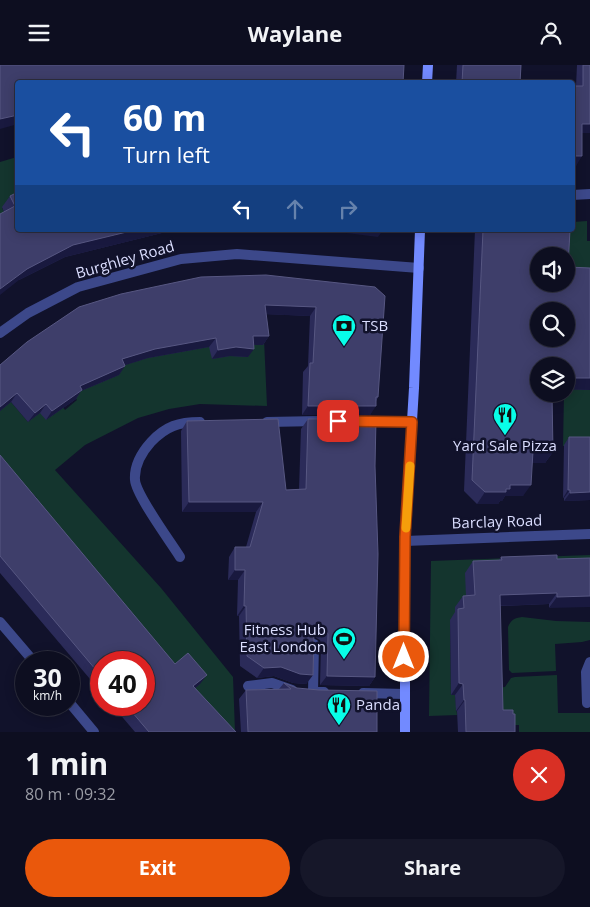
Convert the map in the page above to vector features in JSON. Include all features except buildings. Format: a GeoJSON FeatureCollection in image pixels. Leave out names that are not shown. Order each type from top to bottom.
{"type":"FeatureCollection","features":[{"type":"Feature","properties":{"kind":"street"},"geometry":{"type":"LineString","coordinates":[[427,80],[428,65]]}},
{"type":"Feature","properties":{"kind":"street"},"geometry":{"type":"LineString","coordinates":[[575,195],[590,194]]}},
{"type":"Feature","properties":{"kind":"street"},"geometry":{"type":"LineString","coordinates":[[405,732],[405,541],[420,232]]}},
{"type":"Feature","properties":{"kind":"street","name":"Burghley Road"},"geometry":{"type":"LineString","coordinates":[[0,333],[28,313],[78,287],[181,259],[237,255],[419,268]]}},
{"type":"Feature","properties":{"kind":"street"},"geometry":{"type":"LineString","coordinates":[[259,422],[327,421]]}},
{"type":"Feature","properties":{"kind":"street"},"geometry":{"type":"LineString","coordinates":[[356,421],[412,422]]}},
{"type":"Feature","properties":{"kind":"street"},"geometry":{"type":"LineString","coordinates":[[180,557],[140,495],[135,482],[136,467],[146,447],[158,434],[177,424],[210,422]]}},
{"type":"Feature","properties":{"kind":"street","name":"Barclay Road"},"geometry":{"type":"LineString","coordinates":[[405,541],[590,534]]}},
{"type":"Feature","properties":{"kind":"street"},"geometry":{"type":"LineString","coordinates":[[0,622],[25,651]]}},
{"type":"Feature","properties":{"kind":"street"},"geometry":{"type":"LineString","coordinates":[[313,692],[314,645]]}},
{"type":"Feature","properties":{"kind":"street"},"geometry":{"type":"LineString","coordinates":[[587,703],[586,672],[590,662]]}},
{"type":"Feature","properties":{"kind":"street"},"geometry":{"type":"LineString","coordinates":[[248,686],[272,683],[292,690],[332,692]]}},
{"type":"Feature","properties":{"kind":"street"},"geometry":{"type":"LineString","coordinates":[[350,693],[405,694]]}},
{"type":"Feature","properties":{"kind":"street"},"geometry":{"type":"LineString","coordinates":[[80,715],[94,732]]}},
{"type":"Feature","properties":{"kind":"green space"},"geometry":{"type":"Polygon","coordinates":[[[15,158],[15,204],[2,208],[7,217],[0,221],[0,162],[15,158]]]}},
{"type":"Feature","properties":{"kind":"green space"},"geometry":{"type":"Polygon","coordinates":[[[587,221],[587,241],[590,241],[590,268],[575,274],[575,247],[562,247],[562,232],[575,232],[575,222],[587,221]]]}},
{"type":"Feature","properties":{"kind":"green space"},"geometry":{"type":"Polygon","coordinates":[[[263,317],[267,406],[200,404],[169,409],[138,418],[85,445],[55,470],[161,588],[233,677],[235,732],[165,714],[200,683],[155,690],[155,675],[161,663],[155,658],[155,651],[148,651],[6,525],[37,498],[32,493],[24,500],[0,483],[0,396],[11,402],[28,422],[43,377],[65,410],[77,400],[70,389],[104,342],[137,361],[263,317]]]}},
{"type":"Feature","properties":{"kind":"green space"},"geometry":{"type":"Polygon","coordinates":[[[575,389],[590,390],[590,445],[563,446],[564,402],[575,402],[575,389]]]}},
{"type":"Feature","properties":{"kind":"green space"},"geometry":{"type":"Polygon","coordinates":[[[590,555],[590,569],[466,607],[456,620],[450,621],[451,695],[455,695],[457,715],[429,716],[431,561],[590,555]]]}},
{"type":"Feature","properties":{"kind":"green space"},"geometry":{"type":"Polygon","coordinates":[[[522,617],[590,622],[590,640],[555,644],[556,671],[512,673],[509,670],[508,627],[513,620],[522,617]]]}},
{"type":"Feature","properties":{"kind":"green space"},"geometry":{"type":"Polygon","coordinates":[[[557,675],[558,713],[590,713],[590,732],[519,732],[519,725],[505,725],[494,688],[505,687],[511,678],[515,677],[557,675]]]}},
{"type":"Feature","properties":{"kind":"slow traffic"},"geometry":{"type":"LineString","coordinates":[[406,528],[410,466]]}},
{"type":"Feature","properties":{"kind":"place","name":"TSB"},"geometry":{"type":"Point","coordinates":[344,347]}},
{"type":"Feature","properties":{"kind":"place","name":"Yard Sale Pizza"},"geometry":{"type":"Point","coordinates":[505,436]}},
{"type":"Feature","properties":{"kind":"place","name":"Fitness Hub East London"},"geometry":{"type":"Point","coordinates":[344,660]}},
{"type":"Feature","properties":{"kind":"place","name":"Panda"},"geometry":{"type":"Point","coordinates":[339,726]}},
{"type":"Feature","properties":{"kind":"route"},"geometry":{"type":"LineString","coordinates":[[338,421],[412,422],[405,537],[404,657]]}}]}
